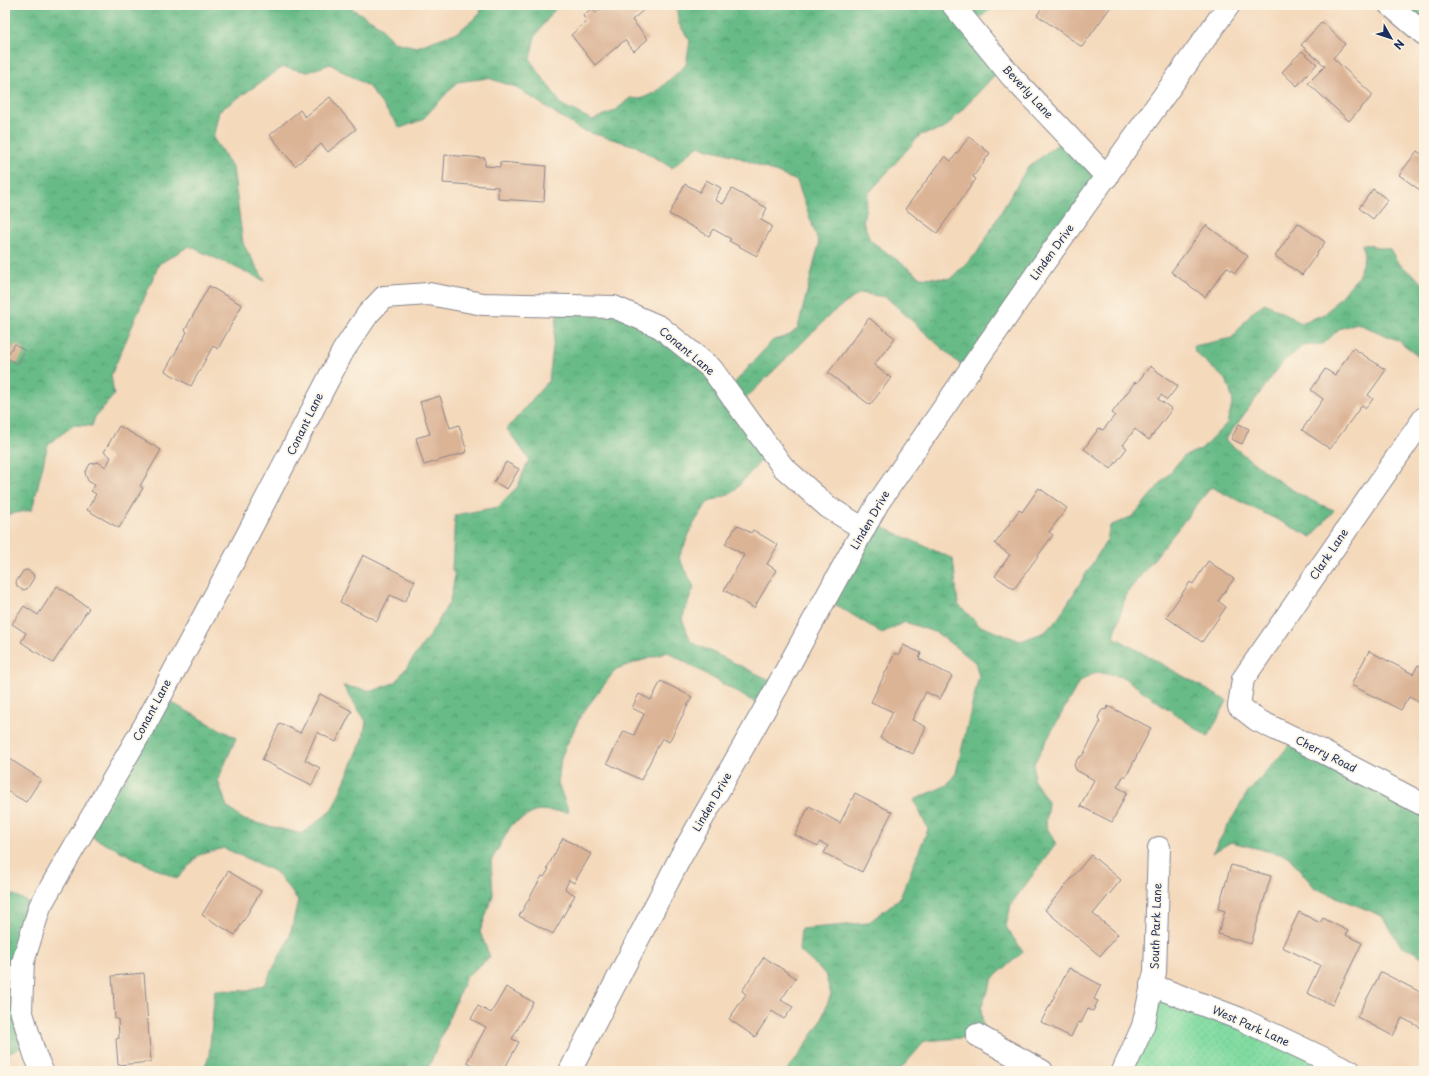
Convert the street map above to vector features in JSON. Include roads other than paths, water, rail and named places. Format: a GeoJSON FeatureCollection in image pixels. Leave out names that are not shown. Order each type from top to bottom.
{"type":"FeatureCollection","features":[{"type":"Feature","properties":{"kind":"street","name":"Beverly Lane"},"geometry":{"type":"LineString","coordinates":[[953,5],[1012,77],[1107,177]]}},
{"type":"Feature","properties":{"kind":"street","name":"Linden Drive"},"geometry":{"type":"LineString","coordinates":[[570,1071],[680,858],[771,698],[878,503],[1041,267],[1229,5]]}},
{"type":"Feature","properties":{"kind":"street"},"geometry":{"type":"LineString","coordinates":[[1390,5],[1424,34]]}},
{"type":"Feature","properties":{"kind":"street","name":"Conant Lane"},"geometry":{"type":"LineString","coordinates":[[42,1071],[20,1010],[23,962],[40,906],[146,724],[247,536],[343,351],[368,314],[384,297],[429,294],[483,304],[614,307],[660,327],[711,368],[783,467],[828,507],[864,529]]}},
{"type":"Feature","properties":{"kind":"street","name":"Clark Lane"},"geometry":{"type":"LineString","coordinates":[[1242,694],[1243,679],[1424,418]]}},
{"type":"Feature","properties":{"kind":"street","name":"Cherry Road"},"geometry":{"type":"LineString","coordinates":[[1242,694],[1240,706],[1257,720],[1319,750],[1424,805]]}},
{"type":"Feature","properties":{"kind":"street","name":"South Park Lane"},"geometry":{"type":"LineString","coordinates":[[1123,1071],[1143,1026],[1155,972],[1160,848]]}},
{"type":"Feature","properties":{"kind":"street","name":"West Park Lane"},"geometry":{"type":"LineString","coordinates":[[1151,985],[1243,1020],[1350,1071]]}},
{"type":"Feature","properties":{"kind":"street"},"geometry":{"type":"LineString","coordinates":[[977,1035],[1042,1071]]}}]}
